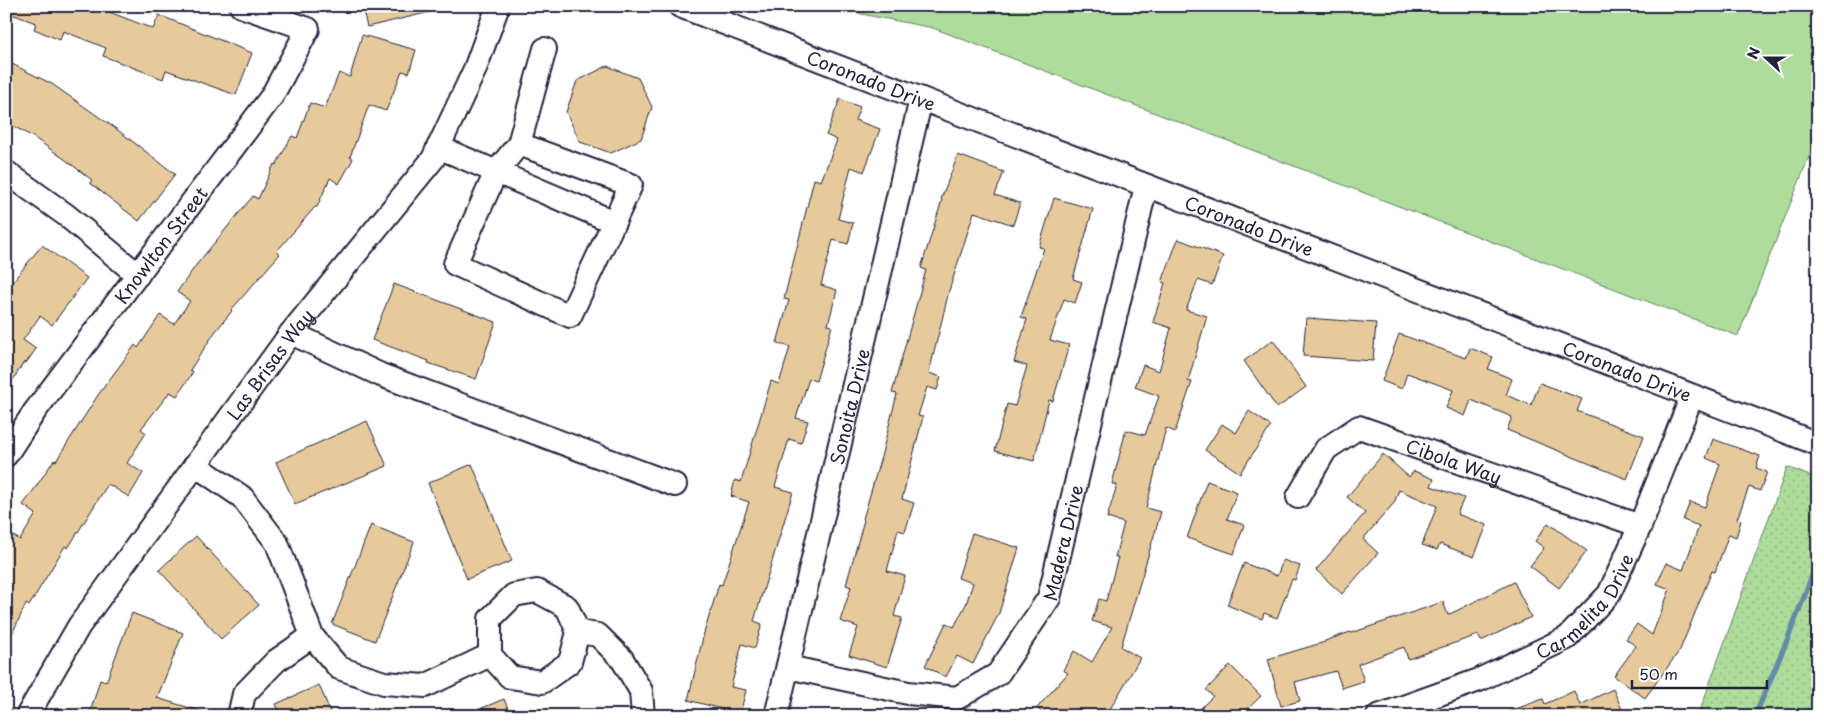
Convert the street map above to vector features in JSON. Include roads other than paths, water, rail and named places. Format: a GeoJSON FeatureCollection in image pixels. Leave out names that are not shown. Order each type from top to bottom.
{"type":"FeatureCollection","features":[{"type":"Feature","properties":{"kind":"street","name":"Knowlton Street"},"geometry":{"type":"LineString","coordinates":[[6,455],[35,411],[272,96],[308,29],[241,6]]}},
{"type":"Feature","properties":{"kind":"street","name":"Las Brisas Way"},"geometry":{"type":"LineString","coordinates":[[27,716],[79,626],[195,465],[291,333],[432,158],[475,69],[498,6]]}},
{"type":"Feature","properties":{"kind":"street","name":"Coronado Drive"},"geometry":{"type":"LineString","coordinates":[[680,6],[1818,444]]}},
{"type":"Feature","properties":{"kind":"street"},"geometry":{"type":"LineString","coordinates":[[519,144],[631,185],[570,316],[454,264],[496,172],[519,144],[545,49]]}},
{"type":"Feature","properties":{"kind":"street","name":"Sonoita Drive"},"geometry":{"type":"LineString","coordinates":[[776,716],[920,99]]}},
{"type":"Feature","properties":{"kind":"street"},"geometry":{"type":"LineString","coordinates":[[438,147],[614,222]]}},
{"type":"Feature","properties":{"kind":"street"},"geometry":{"type":"LineString","coordinates":[[6,172],[66,214],[138,275]]}},
{"type":"Feature","properties":{"kind":"street","name":"Madera Drive"},"geometry":{"type":"LineString","coordinates":[[788,667],[908,693],[957,698],[998,674],[1049,598],[1146,186]]}},
{"type":"Feature","properties":{"kind":"street"},"geometry":{"type":"LineString","coordinates":[[291,333],[381,375],[675,485]]}},
{"type":"Feature","properties":{"kind":"street","name":"Carmelita Drive"},"geometry":{"type":"LineString","coordinates":[[1378,716],[1479,680],[1568,638],[1609,594],[1640,526],[1692,396]]}},
{"type":"Feature","properties":{"kind":"street","name":"Cibola Way"},"geometry":{"type":"LineString","coordinates":[[1298,497],[1326,449],[1359,427],[1640,526]]}},
{"type":"Feature","properties":{"kind":"street"},"geometry":{"type":"LineString","coordinates":[[195,465],[242,498],[276,543],[312,636],[339,668],[384,683],[425,686],[490,655]]}},
{"type":"Feature","properties":{"kind":"street"},"geometry":{"type":"LineString","coordinates":[[537,591],[567,607],[578,632],[570,662],[542,682],[510,677],[490,655],[490,619],[514,595],[537,591]]}},
{"type":"Feature","properties":{"kind":"street"},"geometry":{"type":"LineString","coordinates":[[578,632],[598,635],[622,659],[641,691],[642,716]]}},
{"type":"Feature","properties":{"kind":"street"},"geometry":{"type":"LineString","coordinates":[[238,716],[244,694],[276,661],[312,636]]}},
{"type":"Feature","properties":{"kind":"waterway"},"geometry":{"type":"LineString","coordinates":[[1755,716],[1818,561]]}}]}
